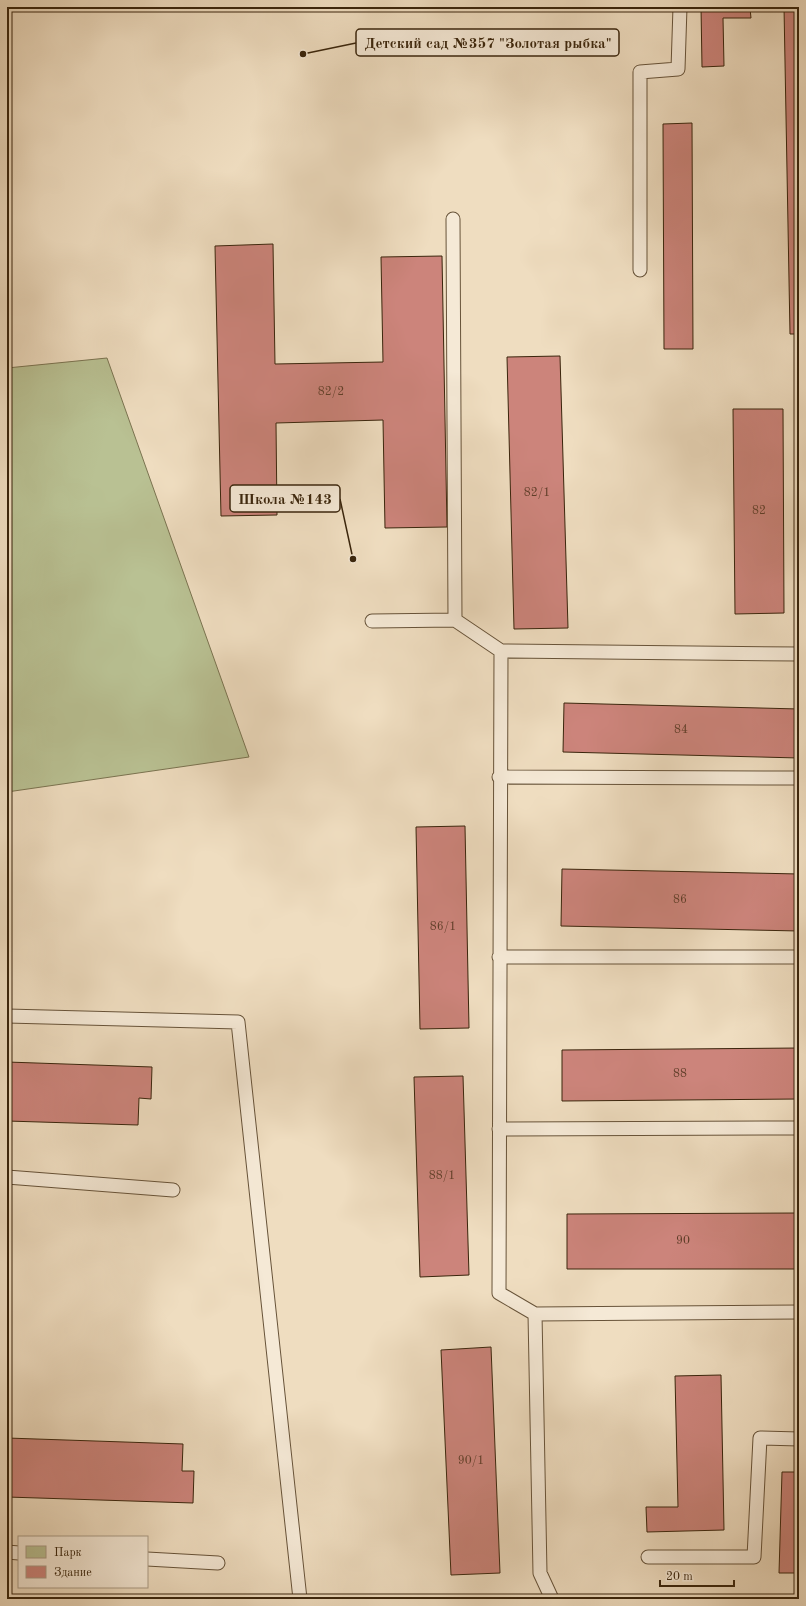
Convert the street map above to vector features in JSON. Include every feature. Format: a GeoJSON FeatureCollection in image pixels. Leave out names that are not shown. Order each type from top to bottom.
{"type":"FeatureCollection","features":[{"type":"Feature","properties":{"kind":"lane"},"geometry":{"type":"LineString","coordinates":[[640,270],[640,72],[678,69],[680,7]]}},
{"type":"Feature","properties":{"kind":"lane"},"geometry":{"type":"LineString","coordinates":[[453,219],[455,620]]}},
{"type":"Feature","properties":{"kind":"lane"},"geometry":{"type":"LineString","coordinates":[[372,621],[455,620],[501,651],[799,654]]}},
{"type":"Feature","properties":{"kind":"lane"},"geometry":{"type":"LineString","coordinates":[[501,651],[499,777],[499,1293],[534,1314],[799,1312]]}},
{"type":"Feature","properties":{"kind":"lane"},"geometry":{"type":"LineString","coordinates":[[499,777],[799,778]]}},
{"type":"Feature","properties":{"kind":"lane"},"geometry":{"type":"LineString","coordinates":[[500,957],[799,957]]}},
{"type":"Feature","properties":{"kind":"lane"},"geometry":{"type":"LineString","coordinates":[[7,1016],[238,1022],[300,1599]]}},
{"type":"Feature","properties":{"kind":"lane"},"geometry":{"type":"LineString","coordinates":[[499,1129],[799,1128]]}},
{"type":"Feature","properties":{"kind":"lane"},"geometry":{"type":"LineString","coordinates":[[7,1177],[174,1190]]}},
{"type":"Feature","properties":{"kind":"lane"},"geometry":{"type":"LineString","coordinates":[[534,1314],[540,1573],[552,1599]]}},
{"type":"Feature","properties":{"kind":"lane"},"geometry":{"type":"LineString","coordinates":[[648,1558],[754,1557],[760,1438],[799,1439]]}},
{"type":"Feature","properties":{"kind":"lane"},"geometry":{"type":"LineString","coordinates":[[7,1552],[18,1553]]}},
{"type":"Feature","properties":{"kind":"lane"},"geometry":{"type":"LineString","coordinates":[[148,1559],[218,1563]]}},
{"type":"Feature","properties":{"kind":"green space"},"geometry":{"type":"Polygon","coordinates":[[[107,358],[249,757],[7,792],[7,368],[107,358]]]}},
{"type":"Feature","properties":{"kind":"building"},"geometry":{"type":"Polygon","coordinates":[[[701,7],[755,7],[750,8],[751,18],[723,18],[724,66],[702,67],[701,7]]]}},
{"type":"Feature","properties":{"kind":"building"},"geometry":{"type":"Polygon","coordinates":[[[784,7],[799,7],[799,334],[790,334],[784,7]]]}},
{"type":"Feature","properties":{"kind":"building"},"geometry":{"type":"Polygon","coordinates":[[[692,123],[693,349],[664,349],[663,124],[692,123]]]}},
{"type":"Feature","properties":{"kind":"building"},"geometry":{"type":"Polygon","coordinates":[[[273,244],[275,364],[383,362],[381,257],[442,256],[447,527],[385,528],[383,420],[276,423],[277,515],[221,516],[215,246],[273,244]]]}},
{"type":"Feature","properties":{"kind":"building"},"geometry":{"type":"Polygon","coordinates":[[[560,356],[568,628],[514,629],[507,357],[560,356]]]}},
{"type":"Feature","properties":{"kind":"building"},"geometry":{"type":"Polygon","coordinates":[[[733,409],[783,409],[784,613],[735,614],[733,409]]]}},
{"type":"Feature","properties":{"kind":"building"},"geometry":{"type":"Polygon","coordinates":[[[564,703],[799,709],[799,758],[563,752],[564,703]]]}},
{"type":"Feature","properties":{"kind":"building"},"geometry":{"type":"Polygon","coordinates":[[[465,826],[469,1028],[420,1029],[416,827],[465,826]]]}},
{"type":"Feature","properties":{"kind":"building"},"geometry":{"type":"Polygon","coordinates":[[[562,869],[799,874],[799,931],[561,926],[562,869]]]}},
{"type":"Feature","properties":{"kind":"building"},"geometry":{"type":"Polygon","coordinates":[[[799,1048],[799,1099],[562,1101],[562,1050],[799,1048]]]}},
{"type":"Feature","properties":{"kind":"building"},"geometry":{"type":"Polygon","coordinates":[[[7,1062],[152,1067],[151,1099],[139,1098],[138,1125],[7,1121],[7,1062]]]}},
{"type":"Feature","properties":{"kind":"building"},"geometry":{"type":"Polygon","coordinates":[[[463,1076],[469,1275],[420,1277],[414,1077],[463,1076]]]}},
{"type":"Feature","properties":{"kind":"building"},"geometry":{"type":"Polygon","coordinates":[[[799,1213],[799,1269],[567,1269],[567,1214],[799,1213]]]}},
{"type":"Feature","properties":{"kind":"building"},"geometry":{"type":"Polygon","coordinates":[[[491,1347],[500,1573],[451,1575],[441,1350],[491,1347]]]}},
{"type":"Feature","properties":{"kind":"building"},"geometry":{"type":"Polygon","coordinates":[[[721,1375],[724,1530],[647,1532],[646,1507],[678,1507],[675,1376],[721,1375]]]}},
{"type":"Feature","properties":{"kind":"building"},"geometry":{"type":"Polygon","coordinates":[[[7,1438],[183,1444],[182,1471],[194,1471],[193,1503],[7,1497],[7,1438]]]}},
{"type":"Feature","properties":{"kind":"building"},"geometry":{"type":"Polygon","coordinates":[[[782,1472],[799,1472],[799,1573],[779,1573],[782,1472]]]}},
{"type":"Feature","properties":{"kind":"place","name":"Детский сад №357 \"Золотая рыбка\""},"geometry":{"type":"Point","coordinates":[303,54]}},
{"type":"Feature","properties":{"kind":"place","name":"Школа №143"},"geometry":{"type":"Point","coordinates":[353,559]}}]}
